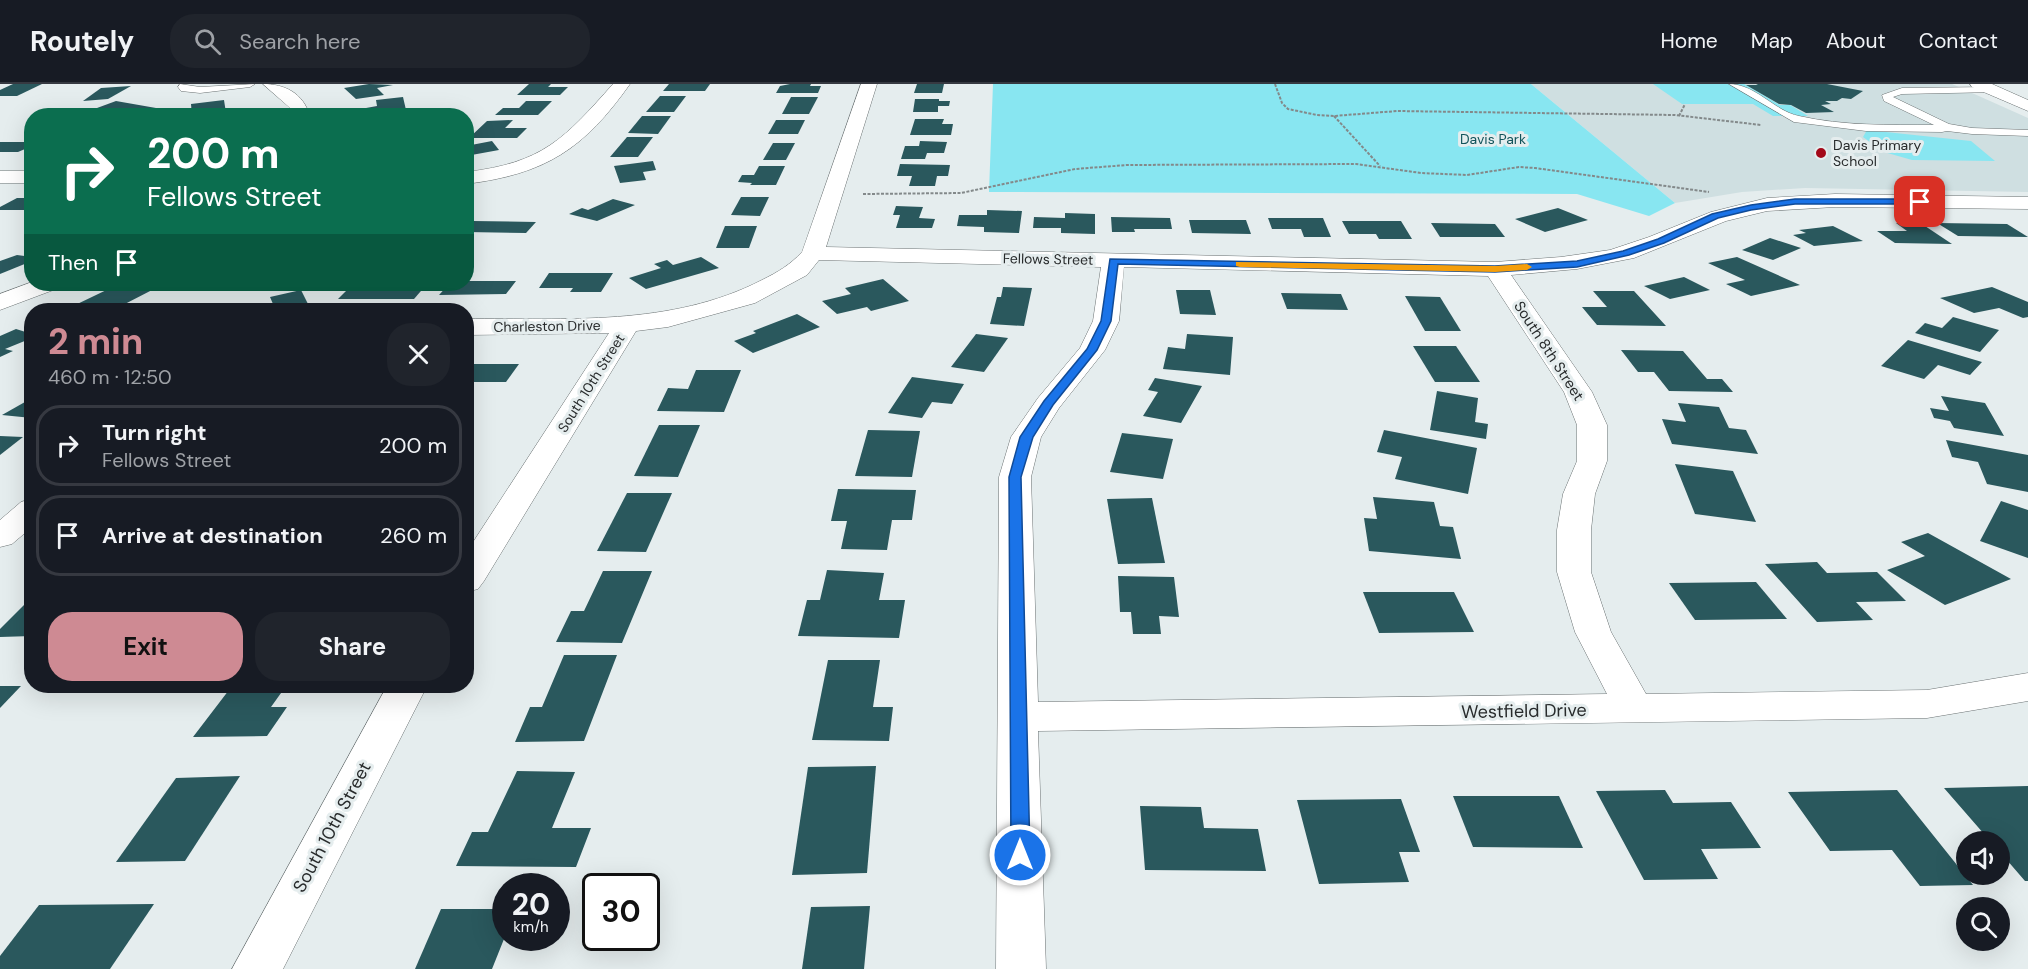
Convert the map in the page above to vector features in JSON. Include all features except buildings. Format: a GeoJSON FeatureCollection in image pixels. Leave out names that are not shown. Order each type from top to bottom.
{"type":"FeatureCollection","features":[{"type":"Feature","properties":{"kind":"street"},"geometry":{"type":"LineString","coordinates":[[271,84],[299,108]]}},
{"type":"Feature","properties":{"kind":"street"},"geometry":{"type":"LineString","coordinates":[[474,177],[499,173],[545,157],[560,149],[622,84]]}},
{"type":"Feature","properties":{"kind":"street","name":"South 10th Street"},"geometry":{"type":"LineString","coordinates":[[474,568],[627,325],[668,319],[746,298],[799,270],[813,253],[869,84]]}},
{"type":"Feature","properties":{"kind":"street"},"geometry":{"type":"LineString","coordinates":[[1985,87],[2028,106]]}},
{"type":"Feature","properties":{"kind":"street"},"geometry":{"type":"LineString","coordinates":[[0,177],[24,177]]}},
{"type":"Feature","properties":{"kind":"street","name":"Fellows Street"},"geometry":{"type":"LineString","coordinates":[[813,253],[1495,269],[1577,264],[1626,253],[1661,241],[1715,216],[1773,204],[1855,200],[2028,203]]}},
{"type":"Feature","properties":{"kind":"street"},"geometry":{"type":"LineString","coordinates":[[1021,969],[1015,477],[1026,437],[1048,404],[1092,350],[1106,321],[1113,261]]}},
{"type":"Feature","properties":{"kind":"street","name":"South 8th Street"},"geometry":{"type":"LineString","coordinates":[[1495,269],[1578,392],[1592,425],[1592,461],[1579,494],[1574,530],[1575,572],[1593,632],[1635,709]]}},
{"type":"Feature","properties":{"kind":"street"},"geometry":{"type":"LineString","coordinates":[[0,303],[30,291]]}},
{"type":"Feature","properties":{"kind":"street","name":"Charleston Drive"},"geometry":{"type":"LineString","coordinates":[[474,327],[627,325]]}},
{"type":"Feature","properties":{"kind":"street"},"geometry":{"type":"LineString","coordinates":[[0,537],[24,516]]}},
{"type":"Feature","properties":{"kind":"street","name":"Westfield Drive"},"geometry":{"type":"LineString","coordinates":[[1019,717],[1927,704],[2028,687]]}},
{"type":"Feature","properties":{"kind":"street","name":"South 10th Street"},"geometry":{"type":"LineString","coordinates":[[256,969],[402,693]]}},
{"type":"Feature","properties":{"kind":"lane"},"geometry":{"type":"LineString","coordinates":[[187,84],[183,87],[191,90],[250,84]]}},
{"type":"Feature","properties":{"kind":"lane"},"geometry":{"type":"LineString","coordinates":[[1734,84],[1794,119],[1857,127],[2028,133]]}},
{"type":"Feature","properties":{"kind":"lane"},"geometry":{"type":"LineString","coordinates":[[1958,130],[1936,123],[1888,99],[1887,95],[1902,91],[1985,87]]}},
{"type":"Feature","properties":{"kind":"path"},"geometry":{"type":"LineString","coordinates":[[1275,84],[1282,103],[1288,109],[1334,116],[1397,111],[1679,116],[1767,125],[1794,119]]}},
{"type":"Feature","properties":{"kind":"path"},"geometry":{"type":"LineString","coordinates":[[1679,116],[1685,104]]}},
{"type":"Feature","properties":{"kind":"path"},"geometry":{"type":"LineString","coordinates":[[1334,116],[1380,166]]}},
{"type":"Feature","properties":{"kind":"path"},"geometry":{"type":"LineString","coordinates":[[863,194],[961,193],[1099,166],[1344,164],[1380,166],[1421,173],[1467,175],[1520,167],[1535,168],[1715,193]]}},
{"type":"Feature","properties":{"kind":"shaded area","name":"Davis Primary School"},"geometry":{"type":"Polygon","coordinates":[[[1531,84],[1952,84],[2028,118],[2028,192],[1805,188],[1742,192],[1675,203],[1531,84]]]}},
{"type":"Feature","properties":{"kind":"green space","name":"Davis Park"},"geometry":{"type":"Polygon","coordinates":[[[993,84],[1531,84],[1675,203],[1649,216],[1577,194],[989,192],[993,84]]]}},
{"type":"Feature","properties":{"kind":"green space"},"geometry":{"type":"Polygon","coordinates":[[[1653,84],[1744,84],[1780,105],[1790,105],[1808,116],[1773,116],[1753,104],[1682,104],[1653,84]]]}},
{"type":"Feature","properties":{"kind":"green space"},"geometry":{"type":"Polygon","coordinates":[[[1867,130],[1971,141],[1995,161],[1912,160],[1884,152],[1863,137],[1867,130]]]}},
{"type":"Feature","properties":{"kind":"slow traffic"},"geometry":{"type":"LineString","coordinates":[[1240,264],[1495,269],[1527,267]]}},
{"type":"Feature","properties":{"kind":"place","name":"Davis Primary School"},"geometry":{"type":"Point","coordinates":[1821,153]}},
{"type":"Feature","properties":{"kind":"route"},"geometry":{"type":"LineString","coordinates":[[1020,855],[1015,477],[1026,437],[1048,404],[1092,350],[1106,321],[1113,261],[1495,269],[1577,264],[1626,253],[1661,241],[1715,216],[1751,207],[1795,202],[1855,200],[1920,202]]}}]}
